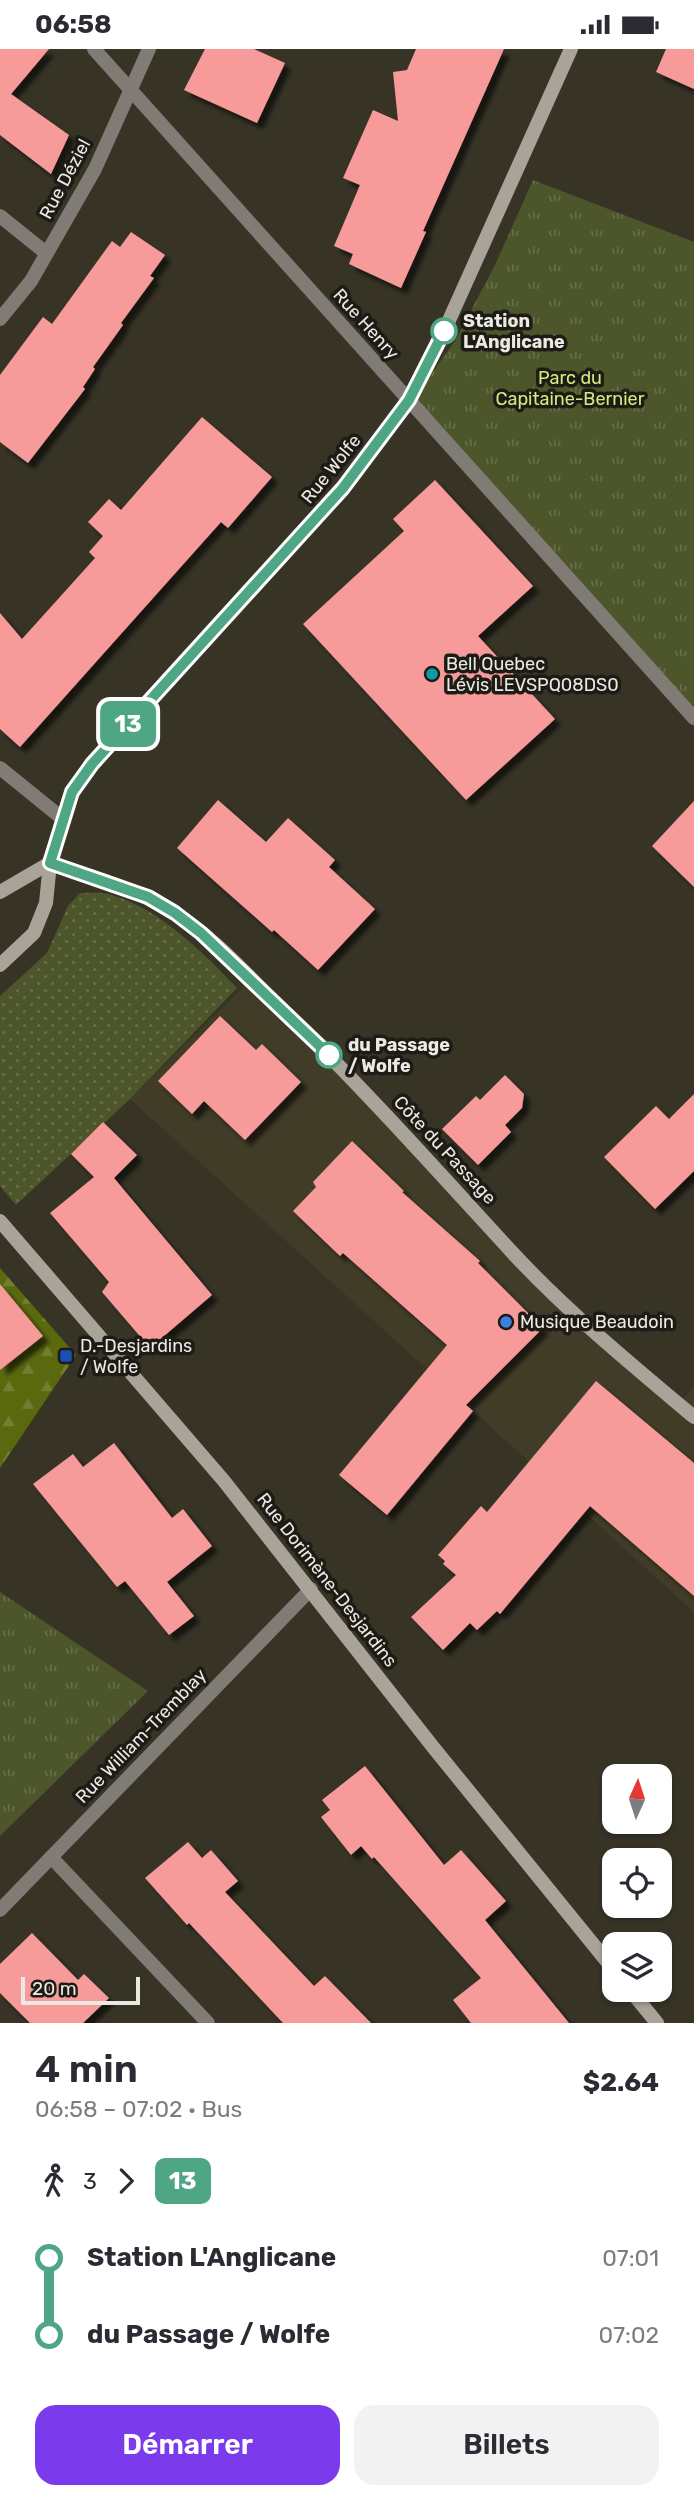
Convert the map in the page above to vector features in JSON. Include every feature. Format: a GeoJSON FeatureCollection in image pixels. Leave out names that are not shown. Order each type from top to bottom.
{"type":"FeatureCollection","features":[{"type":"Feature","properties":{"kind":"main road","name":"Rue Wolfe"},"geometry":{"type":"LineString","coordinates":[[0,965],[33,933],[46,903],[50,863],[72,792],[92,764],[343,488],[409,400],[446,327],[571,49]]}},
{"type":"Feature","properties":{"kind":"main road"},"geometry":{"type":"LineString","coordinates":[[0,892],[50,863]]}},
{"type":"Feature","properties":{"kind":"main road","name":"Côte du Passage"},"geometry":{"type":"LineString","coordinates":[[50,863],[148,897],[201,933],[330,1055],[431,1161],[512,1252],[593,1330],[694,1417]]}},
{"type":"Feature","properties":{"kind":"main road","name":"Rue Dorimène-Desjardins"},"geometry":{"type":"LineString","coordinates":[[0,1221],[224,1481],[433,1748],[602,1955]]}},
{"type":"Feature","properties":{"kind":"main road"},"geometry":{"type":"LineString","coordinates":[[640,2002],[657,2023]]}},
{"type":"Feature","properties":{"kind":"street","name":"Rue Henry"},"geometry":{"type":"LineString","coordinates":[[94,49],[694,717]]}},
{"type":"Feature","properties":{"kind":"street","name":"Rue Déziel"},"geometry":{"type":"LineString","coordinates":[[0,319],[31,281],[95,169],[149,49]]}},
{"type":"Feature","properties":{"kind":"street"},"geometry":{"type":"LineString","coordinates":[[0,216],[46,253]]}},
{"type":"Feature","properties":{"kind":"street"},"geometry":{"type":"LineString","coordinates":[[0,768],[63,819]]}},
{"type":"Feature","properties":{"kind":"street","name":"Rue William-Tremblay"},"geometry":{"type":"LineString","coordinates":[[0,1910],[311,1589]]}},
{"type":"Feature","properties":{"kind":"street"},"geometry":{"type":"LineString","coordinates":[[51,1857],[208,2023]]}},
{"type":"Feature","properties":{"kind":"shaded area"},"geometry":{"type":"Polygon","coordinates":[[[251,979],[512,1252],[678,1403],[694,1388],[694,1612],[130,1099],[251,979]]]}},
{"type":"Feature","properties":{"kind":"green space","name":"Parc du Capitaine-Bernier"},"geometry":{"type":"Polygon","coordinates":[[[533,180],[694,242],[694,717],[411,402],[455,341],[495,265],[533,180]]]}},
{"type":"Feature","properties":{"kind":"green space"},"geometry":{"type":"Polygon","coordinates":[[[80,893],[108,894],[148,911],[180,934],[237,988],[130,1099],[16,1205],[0,1186],[0,996],[47,953],[68,906],[80,893]]]}},
{"type":"Feature","properties":{"kind":"green space"},"geometry":{"type":"Polygon","coordinates":[[[0,1268],[76,1355],[0,1468],[0,1268]]]}},
{"type":"Feature","properties":{"kind":"green space"},"geometry":{"type":"Polygon","coordinates":[[[0,1592],[148,1691],[0,1836],[0,1592]]]}},
{"type":"Feature","properties":{"kind":"building"},"geometry":{"type":"Polygon","coordinates":[[[0,49],[49,49],[11,94],[69,135],[51,174],[0,135],[0,49]]]}},
{"type":"Feature","properties":{"kind":"building"},"geometry":{"type":"Polygon","coordinates":[[[205,49],[254,49],[285,63],[257,123],[184,90],[205,49]]]}},
{"type":"Feature","properties":{"kind":"building"},"geometry":{"type":"Polygon","coordinates":[[[416,49],[504,49],[423,231],[426,232],[401,288],[349,264],[353,254],[334,246],[360,185],[343,178],[373,110],[398,121],[393,72],[407,70],[416,49]]]}},
{"type":"Feature","properties":{"kind":"building"},"geometry":{"type":"Polygon","coordinates":[[[666,49],[694,49],[694,89],[656,72],[666,49]]]}},
{"type":"Feature","properties":{"kind":"building"},"geometry":{"type":"Polygon","coordinates":[[[131,232],[165,255],[150,276],[154,278],[93,367],[95,369],[83,387],[85,389],[28,463],[0,442],[0,375],[43,317],[52,324],[112,241],[120,247],[131,232]]]}},
{"type":"Feature","properties":{"kind":"building"},"geometry":{"type":"Polygon","coordinates":[[[202,417],[272,477],[228,528],[221,522],[20,747],[0,729],[0,613],[22,639],[95,558],[89,552],[103,536],[88,522],[109,499],[121,510],[202,417]]]}},
{"type":"Feature","properties":{"kind":"building","name":"Bell Quebec Lévis LEVSPQ08DS0"},"geometry":{"type":"Polygon","coordinates":[[[435,480],[533,586],[478,636],[555,719],[466,800],[303,624],[404,531],[393,519],[435,480]]]}},
{"type":"Feature","properties":{"kind":"building"},"geometry":{"type":"Polygon","coordinates":[[[218,800],[266,842],[288,818],[335,860],[329,867],[375,909],[318,970],[177,848],[218,800]]]}},
{"type":"Feature","properties":{"kind":"building"},"geometry":{"type":"Polygon","coordinates":[[[694,801],[694,887],[652,846],[694,801]]]}},
{"type":"Feature","properties":{"kind":"building"},"geometry":{"type":"Polygon","coordinates":[[[220,1016],[256,1050],[262,1044],[301,1082],[245,1140],[204,1101],[192,1114],[158,1081],[220,1016]]]}},
{"type":"Feature","properties":{"kind":"building"},"geometry":{"type":"Polygon","coordinates":[[[505,1075],[524,1094],[522,1108],[505,1125],[511,1132],[478,1165],[442,1129],[476,1096],[480,1100],[505,1075]]]}},
{"type":"Feature","properties":{"kind":"building"},"geometry":{"type":"Polygon","coordinates":[[[694,1094],[694,1171],[655,1209],[604,1157],[656,1106],[669,1119],[694,1094]]]}},
{"type":"Feature","properties":{"kind":"building"},"geometry":{"type":"Polygon","coordinates":[[[103,1122],[137,1155],[114,1178],[212,1295],[150,1348],[102,1292],[109,1282],[50,1213],[94,1177],[71,1154],[103,1122]]]}},
{"type":"Feature","properties":{"kind":"building"},"geometry":{"type":"Polygon","coordinates":[[[352,1141],[404,1191],[402,1192],[480,1261],[478,1263],[543,1328],[466,1405],[473,1411],[387,1515],[339,1475],[447,1345],[343,1253],[340,1256],[293,1211],[316,1187],[313,1182],[352,1141]]]}},
{"type":"Feature","properties":{"kind":"building"},"geometry":{"type":"Polygon","coordinates":[[[0,1284],[43,1336],[0,1370],[0,1284]]]}},
{"type":"Feature","properties":{"kind":"building"},"geometry":{"type":"Polygon","coordinates":[[[596,1381],[694,1463],[694,1596],[590,1506],[500,1614],[497,1611],[477,1630],[470,1623],[443,1650],[411,1617],[456,1575],[443,1564],[445,1561],[438,1555],[481,1506],[487,1512],[596,1381]]]}},
{"type":"Feature","properties":{"kind":"building"},"geometry":{"type":"Polygon","coordinates":[[[114,1443],[172,1518],[183,1509],[212,1546],[167,1582],[194,1616],[169,1635],[125,1581],[117,1587],[33,1484],[73,1454],[83,1467],[114,1443]]]}},
{"type":"Feature","properties":{"kind":"building"},"geometry":{"type":"Polygon","coordinates":[[[365,1766],[444,1865],[461,1850],[506,1901],[485,1920],[569,2023],[471,2023],[453,2000],[481,1978],[374,1857],[372,1859],[361,1846],[351,1855],[321,1817],[330,1810],[322,1800],[365,1766]]]}},
{"type":"Feature","properties":{"kind":"building"},"geometry":{"type":"Polygon","coordinates":[[[188,1842],[202,1858],[211,1850],[238,1881],[225,1892],[314,1986],[325,1976],[371,2023],[283,2023],[145,1878],[188,1842]]]}},
{"type":"Feature","properties":{"kind":"building"},"geometry":{"type":"Polygon","coordinates":[[[32,1933],[78,1980],[84,1974],[109,1998],[83,2023],[30,2023],[0,1993],[0,1964],[32,1933]]]}},
{"type":"Feature","properties":{"kind":"bus line","name":"13"},"geometry":{"type":"LineString","coordinates":[[329,1055],[251,979],[175,913],[148,897],[50,863],[72,792],[92,764],[343,488],[409,400],[444,331]]}},
{"type":"Feature","properties":{"kind":"place","name":"Station L'Anglicane"},"geometry":{"type":"Point","coordinates":[444,331]}},
{"type":"Feature","properties":{"kind":"place","name":"Bell Quebec Lévis LEVSPQ08DS0"},"geometry":{"type":"Point","coordinates":[432,674]}},
{"type":"Feature","properties":{"kind":"place","name":"du Passage / Wolfe"},"geometry":{"type":"Point","coordinates":[329,1055]}},
{"type":"Feature","properties":{"kind":"place","name":"Musique Beaudoin"},"geometry":{"type":"Point","coordinates":[506,1322]}},
{"type":"Feature","properties":{"kind":"place","name":"D.-Desjardins / Wolfe"},"geometry":{"type":"Point","coordinates":[66,1356]}}]}
